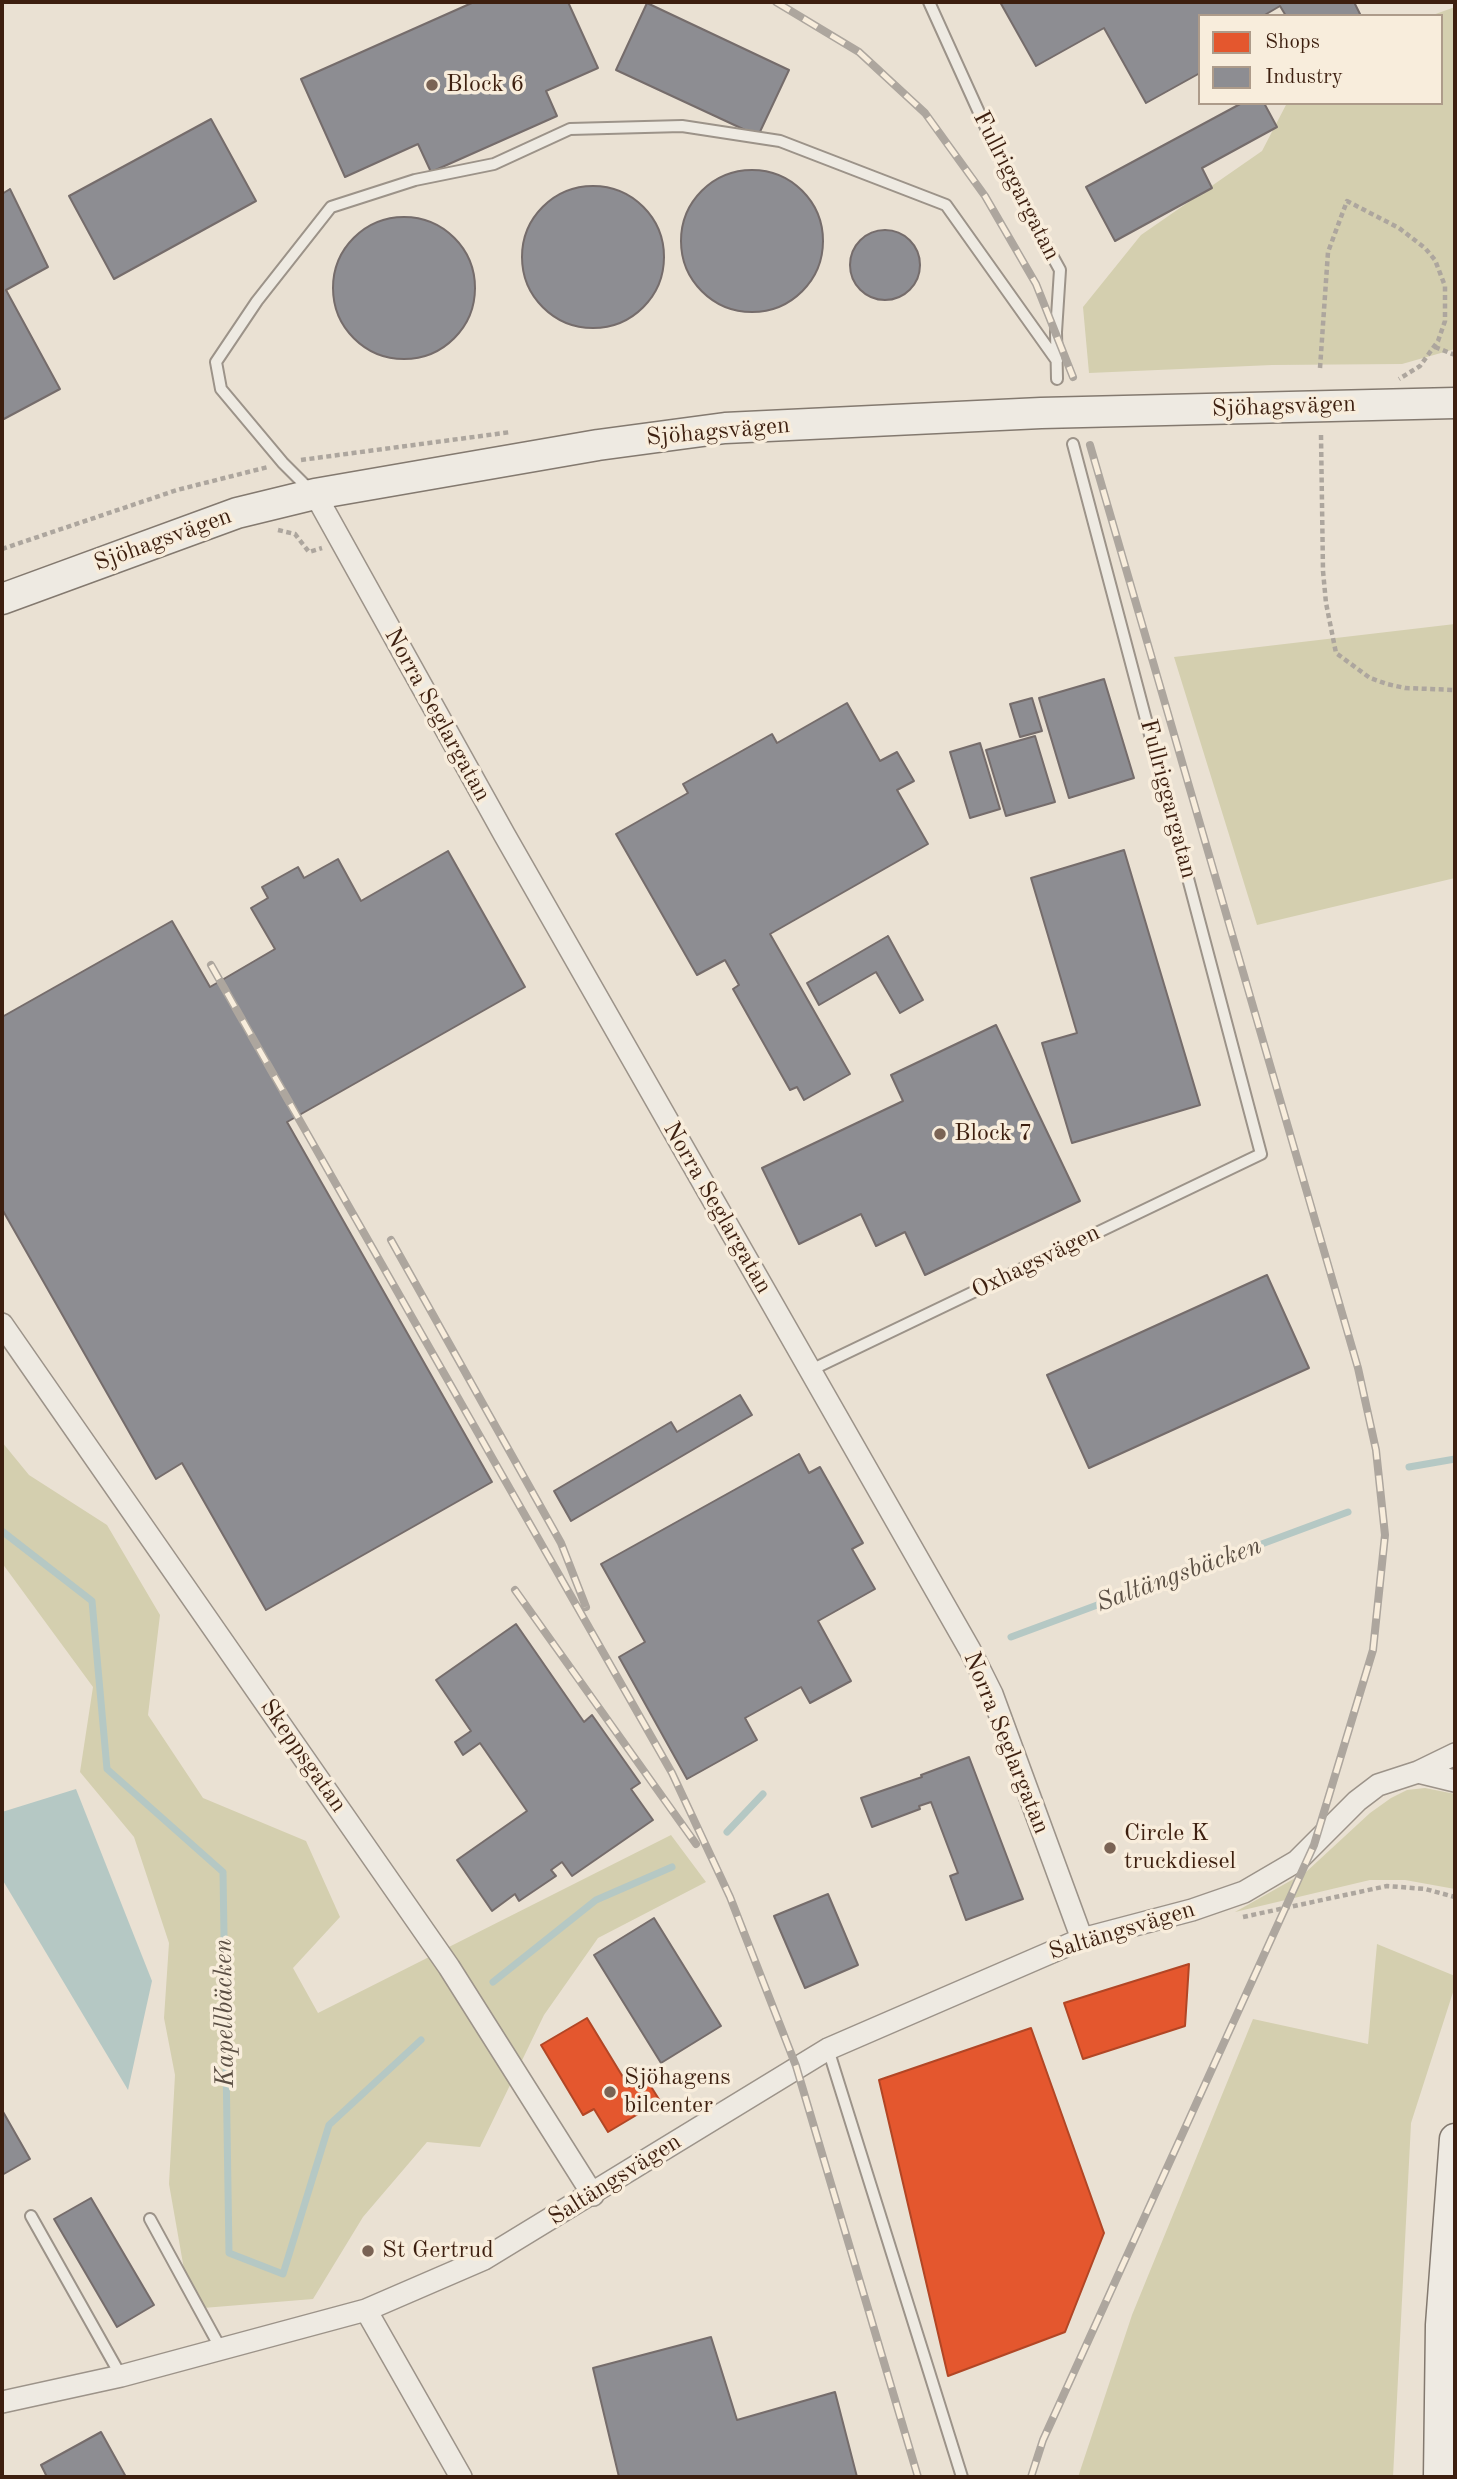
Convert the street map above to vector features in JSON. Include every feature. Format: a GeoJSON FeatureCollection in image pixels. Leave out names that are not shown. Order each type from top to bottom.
{"type":"FeatureCollection","features":[{"type":"Feature","properties":{"kind":"main road","name":"Sjöhagsvägen"},"geometry":{"type":"LineString","coordinates":[[2,599],[197,525],[315,494],[598,445],[725,428],[1041,413],[1455,403]]}},
{"type":"Feature","properties":{"kind":"main road"},"geometry":{"type":"LineString","coordinates":[[1439,2477],[1441,2325],[1454,2145]]}},
{"type":"Feature","properties":{"kind":"street","name":"Norra Seglargatan"},"geometry":{"type":"LineString","coordinates":[[315,494],[510,846],[811,1370],[992,1694],[1082,1939]]}},
{"type":"Feature","properties":{"kind":"street","name":"Skeppsgatan"},"geometry":{"type":"LineString","coordinates":[[2,1324],[449,1967],[593,2195]]}},
{"type":"Feature","properties":{"kind":"street","name":"Saltängsvägen"},"geometry":{"type":"LineString","coordinates":[[2,2402],[121,2376],[366,2310],[484,2259],[593,2195],[828,2049],[1082,1939],[1192,1910],[1244,1892],[1297,1861],[1357,1801],[1378,1786],[1418,1772],[1455,1754]]}},
{"type":"Feature","properties":{"kind":"street"},"geometry":{"type":"LineString","coordinates":[[1418,1772],[1455,1781]]}},
{"type":"Feature","properties":{"kind":"street"},"geometry":{"type":"LineString","coordinates":[[366,2310],[461,2477]]}},
{"type":"Feature","properties":{"kind":"lane","name":"Fullriggargatan"},"geometry":{"type":"LineString","coordinates":[[929,2],[1006,172],[1060,270],[1058,379]]}},
{"type":"Feature","properties":{"kind":"lane"},"geometry":{"type":"LineString","coordinates":[[315,494],[283,463],[221,388],[216,362],[257,301],[331,207],[415,180],[495,164],[570,129],[682,126],[780,141],[946,205],[1057,361]]}},
{"type":"Feature","properties":{"kind":"lane","name":"Fullriggargatan"},"geometry":{"type":"LineString","coordinates":[[1073,444],[1261,1154]]}},
{"type":"Feature","properties":{"kind":"lane","name":"Oxhagsvägen"},"geometry":{"type":"LineString","coordinates":[[811,1370],[1261,1154]]}},
{"type":"Feature","properties":{"kind":"lane"},"geometry":{"type":"LineString","coordinates":[[828,2049],[962,2477]]}},
{"type":"Feature","properties":{"kind":"lane"},"geometry":{"type":"LineString","coordinates":[[31,2216],[121,2376]]}},
{"type":"Feature","properties":{"kind":"lane"},"geometry":{"type":"LineString","coordinates":[[150,2219],[221,2349]]}},
{"type":"Feature","properties":{"kind":"path"},"geometry":{"type":"LineString","coordinates":[[1320,368],[1328,252],[1347,201],[1399,228],[1425,248],[1435,260],[1447,300],[1446,321],[1435,347],[1420,366],[1397,380]]}},
{"type":"Feature","properties":{"kind":"path"},"geometry":{"type":"LineString","coordinates":[[1435,347],[1455,355]]}},
{"type":"Feature","properties":{"kind":"path"},"geometry":{"type":"LineString","coordinates":[[1321,435],[1323,571],[1336,653],[1370,678],[1387,684],[1405,688],[1455,690]]}},
{"type":"Feature","properties":{"kind":"path"},"geometry":{"type":"LineString","coordinates":[[2,549],[177,490],[283,463]]}},
{"type":"Feature","properties":{"kind":"path"},"geometry":{"type":"LineString","coordinates":[[1236,1919],[1360,1889],[1387,1886],[1425,1889],[1455,1897]]}},
{"type":"Feature","properties":{"kind":"shaded area"},"geometry":{"type":"Polygon","coordinates":[[[1455,7],[1455,349],[1402,364],[1272,365],[1089,373],[1083,307],[1141,235],[1262,151],[1286,105],[1443,105],[1443,14],[1436,14],[1455,7]]]}},
{"type":"Feature","properties":{"kind":"shaded area"},"geometry":{"type":"Polygon","coordinates":[[[1455,624],[1455,878],[1257,925],[1174,657],[1455,624]]]}},
{"type":"Feature","properties":{"kind":"shaded area"},"geometry":{"type":"Polygon","coordinates":[[[2,1442],[29,1475],[107,1525],[160,1615],[148,1715],[203,1798],[306,1841],[340,1917],[293,1968],[318,2013],[671,1835],[706,1882],[598,1938],[544,2015],[480,2147],[427,2142],[363,2217],[313,2299],[191,2309],[169,2184],[175,2075],[164,2018],[169,1943],[134,1837],[80,1772],[93,1687],[2,1563],[2,1442]]]}},
{"type":"Feature","properties":{"kind":"shaded area"},"geometry":{"type":"Polygon","coordinates":[[[1425,1788],[1455,1794],[1455,1889],[1405,1880],[1370,1880],[1235,1912],[1306,1872],[1370,1813],[1391,1798],[1407,1790],[1425,1788]]]}},
{"type":"Feature","properties":{"kind":"shaded area"},"geometry":{"type":"Polygon","coordinates":[[[76,1789],[152,1981],[128,2090],[2,1879],[2,1812],[76,1789]]]}},
{"type":"Feature","properties":{"kind":"shaded area"},"geometry":{"type":"Polygon","coordinates":[[[1377,1944],[1455,1976],[1455,1986],[1411,2123],[1393,2477],[1078,2477],[1132,2315],[1253,2019],[1368,2044],[1377,1944]]]}},
{"type":"Feature","properties":{"kind":"building: Shops"},"geometry":{"type":"Polygon","coordinates":[[[1189,1964],[1185,2026],[1083,2059],[1064,2003],[1189,1964]]]}},
{"type":"Feature","properties":{"kind":"building: Shops"},"geometry":{"type":"Polygon","coordinates":[[[587,2018],[629,2087],[645,2077],[660,2101],[608,2132],[594,2109],[583,2115],[541,2045],[587,2018]]]}},
{"type":"Feature","properties":{"kind":"building: Shops"},"geometry":{"type":"Polygon","coordinates":[[[1031,2028],[1104,2233],[1065,2332],[948,2376],[879,2080],[1031,2028]]]}},
{"type":"Feature","properties":{"kind":"building: Industry","name":"Block 6"},"geometry":{"type":"Polygon","coordinates":[[[474,2],[568,2],[598,68],[546,91],[557,116],[431,172],[418,144],[345,177],[301,79],[474,2]]]}},
{"type":"Feature","properties":{"kind":"building: Industry"},"geometry":{"type":"Polygon","coordinates":[[[1000,2],[1354,2],[1360,14],[1285,14],[1280,6],[1266,14],[1198,14],[1198,74],[1146,103],[1104,28],[1036,66],[1000,2]]]}},
{"type":"Feature","properties":{"kind":"building: Industry"},"geometry":{"type":"Polygon","coordinates":[[[647,3],[789,70],[758,136],[616,70],[647,3]]]}},
{"type":"Feature","properties":{"kind":"building: Industry"},"geometry":{"type":"Polygon","coordinates":[[[1238,105],[1265,105],[1277,127],[1202,168],[1212,188],[1115,241],[1086,187],[1238,105]]]}},
{"type":"Feature","properties":{"kind":"building: Industry"},"geometry":{"type":"Polygon","coordinates":[[[211,119],[256,201],[114,279],[69,196],[211,119]]]}},
{"type":"Feature","properties":{"kind":"building: Industry"},"geometry":{"type":"Polygon","coordinates":[[[752,170],[779,175],[802,191],[818,214],[823,241],[818,268],[802,291],[779,307],[752,312],[725,307],[702,291],[686,268],[681,241],[686,214],[702,191],[725,175],[752,170]]]}},
{"type":"Feature","properties":{"kind":"building: Industry"},"geometry":{"type":"Polygon","coordinates":[[[593,186],[620,191],[643,207],[659,230],[664,257],[659,284],[643,307],[620,323],[593,328],[566,323],[543,307],[527,284],[522,257],[527,230],[543,207],[566,191],[593,186]]]}},
{"type":"Feature","properties":{"kind":"building: Industry"},"geometry":{"type":"Polygon","coordinates":[[[10,189],[48,267],[6,290],[60,389],[2,420],[2,194],[10,189]]]}},
{"type":"Feature","properties":{"kind":"building: Industry"},"geometry":{"type":"Polygon","coordinates":[[[404,217],[431,222],[454,238],[470,261],[475,288],[470,315],[454,338],[431,354],[404,359],[377,354],[354,338],[338,315],[333,288],[338,261],[354,238],[377,222],[404,217]]]}},
{"type":"Feature","properties":{"kind":"building: Industry"},"geometry":{"type":"Polygon","coordinates":[[[885,230],[910,240],[920,265],[910,290],[885,300],[860,290],[850,265],[860,240],[885,230]]]}},
{"type":"Feature","properties":{"kind":"building: Industry"},"geometry":{"type":"Polygon","coordinates":[[[1104,679],[1134,778],[1069,798],[1039,698],[1104,679]]]}},
{"type":"Feature","properties":{"kind":"building: Industry"},"geometry":{"type":"Polygon","coordinates":[[[1032,698],[1042,731],[1020,737],[1010,704],[1032,698]]]}},
{"type":"Feature","properties":{"kind":"building: Industry"},"geometry":{"type":"Polygon","coordinates":[[[847,703],[880,761],[897,752],[914,781],[897,790],[928,844],[770,934],[850,1074],[804,1100],[797,1087],[790,1090],[733,989],[739,985],[725,960],[697,975],[616,834],[688,793],[683,784],[772,734],[777,743],[847,703]]]}},
{"type":"Feature","properties":{"kind":"building: Industry"},"geometry":{"type":"Polygon","coordinates":[[[1035,736],[1055,802],[1006,816],[986,750],[1035,736]]]}},
{"type":"Feature","properties":{"kind":"building: Industry"},"geometry":{"type":"Polygon","coordinates":[[[980,743],[1000,809],[970,818],[950,752],[980,743]]]}},
{"type":"Feature","properties":{"kind":"building: Industry"},"geometry":{"type":"Polygon","coordinates":[[[1124,850],[1200,1105],[1072,1143],[1042,1043],[1077,1033],[1031,878],[1124,850]]]}},
{"type":"Feature","properties":{"kind":"building: Industry"},"geometry":{"type":"Polygon","coordinates":[[[448,851],[525,987],[287,1122],[492,1482],[266,1610],[182,1463],[156,1479],[2,1209],[2,1017],[172,921],[210,987],[275,949],[251,908],[268,898],[262,887],[298,867],[304,878],[338,859],[361,901],[448,851]]]}},
{"type":"Feature","properties":{"kind":"building: Industry"},"geometry":{"type":"Polygon","coordinates":[[[888,936],[923,1000],[900,1013],[876,972],[819,1005],[807,983],[888,936]]]}},
{"type":"Feature","properties":{"kind":"building: Industry","name":"Block 7"},"geometry":{"type":"Polygon","coordinates":[[[996,1025],[1080,1201],[925,1275],[905,1232],[876,1246],[861,1214],[799,1244],[762,1168],[903,1101],[891,1075],[996,1025]]]}},
{"type":"Feature","properties":{"kind":"building: Industry"},"geometry":{"type":"Polygon","coordinates":[[[1267,1275],[1309,1368],[1089,1468],[1047,1375],[1267,1275]]]}},
{"type":"Feature","properties":{"kind":"building: Industry"},"geometry":{"type":"Polygon","coordinates":[[[740,1395],[752,1415],[571,1521],[554,1491],[671,1422],[677,1432],[740,1395]]]}},
{"type":"Feature","properties":{"kind":"building: Industry"},"geometry":{"type":"Polygon","coordinates":[[[799,1454],[809,1473],[820,1467],[863,1543],[852,1549],[875,1589],[818,1621],[851,1681],[810,1703],[801,1687],[745,1718],[757,1740],[687,1779],[619,1657],[645,1642],[601,1564],[799,1454]]]}},
{"type":"Feature","properties":{"kind":"building: Industry"},"geometry":{"type":"Polygon","coordinates":[[[516,1624],[584,1722],[592,1715],[640,1783],[631,1789],[653,1820],[572,1876],[562,1862],[551,1870],[556,1876],[519,1901],[515,1894],[492,1911],[457,1860],[527,1811],[480,1743],[463,1755],[455,1742],[471,1731],[436,1680],[516,1624]]]}},
{"type":"Feature","properties":{"kind":"building: Industry"},"geometry":{"type":"Polygon","coordinates":[[[969,1757],[1023,1899],[966,1920],[950,1876],[958,1873],[931,1802],[919,1806],[920,1809],[872,1827],[861,1798],[969,1757]]]}},
{"type":"Feature","properties":{"kind":"building: Industry"},"geometry":{"type":"Polygon","coordinates":[[[828,1894],[858,1965],[805,1988],[774,1916],[828,1894]]]}},
{"type":"Feature","properties":{"kind":"building: Industry"},"geometry":{"type":"Polygon","coordinates":[[[654,1918],[721,2026],[661,2063],[594,1955],[654,1918]]]}},
{"type":"Feature","properties":{"kind":"building: Industry"},"geometry":{"type":"Polygon","coordinates":[[[2,2110],[30,2159],[2,2175],[2,2110]]]}},
{"type":"Feature","properties":{"kind":"building: Industry"},"geometry":{"type":"Polygon","coordinates":[[[91,2198],[154,2305],[117,2327],[54,2219],[91,2198]]]}},
{"type":"Feature","properties":{"kind":"building: Industry"},"geometry":{"type":"Polygon","coordinates":[[[711,2337],[737,2420],[835,2392],[857,2477],[619,2477],[593,2368],[711,2337]]]}},
{"type":"Feature","properties":{"kind":"building: Industry"},"geometry":{"type":"Polygon","coordinates":[[[101,2432],[126,2477],[47,2477],[41,2465],[101,2432]]]}},
{"type":"Feature","properties":{"kind":"waterway","name":"Saltängsbäcken"},"geometry":{"type":"LineString","coordinates":[[1409,1467],[1455,1459]]}},
{"type":"Feature","properties":{"kind":"waterway","name":"Saltängsbäcken"},"geometry":{"type":"LineString","coordinates":[[1011,1637],[1348,1512]]}},
{"type":"Feature","properties":{"kind":"waterway","name":"Kapellbäcken"},"geometry":{"type":"LineString","coordinates":[[2,1531],[92,1601],[107,1769],[223,1872],[229,2253],[283,2274],[329,2125],[421,2040]]}},
{"type":"Feature","properties":{"kind":"waterway","name":"Saltängsbäcken"},"geometry":{"type":"LineString","coordinates":[[727,1832],[763,1794]]}},
{"type":"Feature","properties":{"kind":"waterway","name":"Saltängsbäcken"},"geometry":{"type":"LineString","coordinates":[[493,1982],[596,1900],[672,1867]]}},
{"type":"Feature","properties":{"kind":"railway"},"geometry":{"type":"LineString","coordinates":[[776,2],[859,52],[925,113],[985,196],[1036,284],[1073,377]]}},
{"type":"Feature","properties":{"kind":"railway"},"geometry":{"type":"LineString","coordinates":[[1031,2477],[1043,2440],[1314,1845],[1373,1650],[1385,1535],[1376,1450],[1358,1368],[1090,445]]}},
{"type":"Feature","properties":{"kind":"railway"},"geometry":{"type":"LineString","coordinates":[[211,965],[672,1773],[730,1897],[796,2066],[918,2477]]}},
{"type":"Feature","properties":{"kind":"railway"},"geometry":{"type":"LineString","coordinates":[[391,1240],[561,1543],[586,1607]]}},
{"type":"Feature","properties":{"kind":"railway"},"geometry":{"type":"LineString","coordinates":[[515,1590],[696,1844]]}},
{"type":"Feature","properties":{"kind":"place","name":"Block 6"},"geometry":{"type":"Point","coordinates":[432,85]}},
{"type":"Feature","properties":{"kind":"place","name":"Block 7"},"geometry":{"type":"Point","coordinates":[940,1134]}},
{"type":"Feature","properties":{"kind":"place","name":"Circle K truckdiesel"},"geometry":{"type":"Point","coordinates":[1110,1848]}},
{"type":"Feature","properties":{"kind":"place","name":"Sjöhagens bilcenter"},"geometry":{"type":"Point","coordinates":[610,2092]}},
{"type":"Feature","properties":{"kind":"place","name":"St Gertrud"},"geometry":{"type":"Point","coordinates":[368,2251]}}]}
